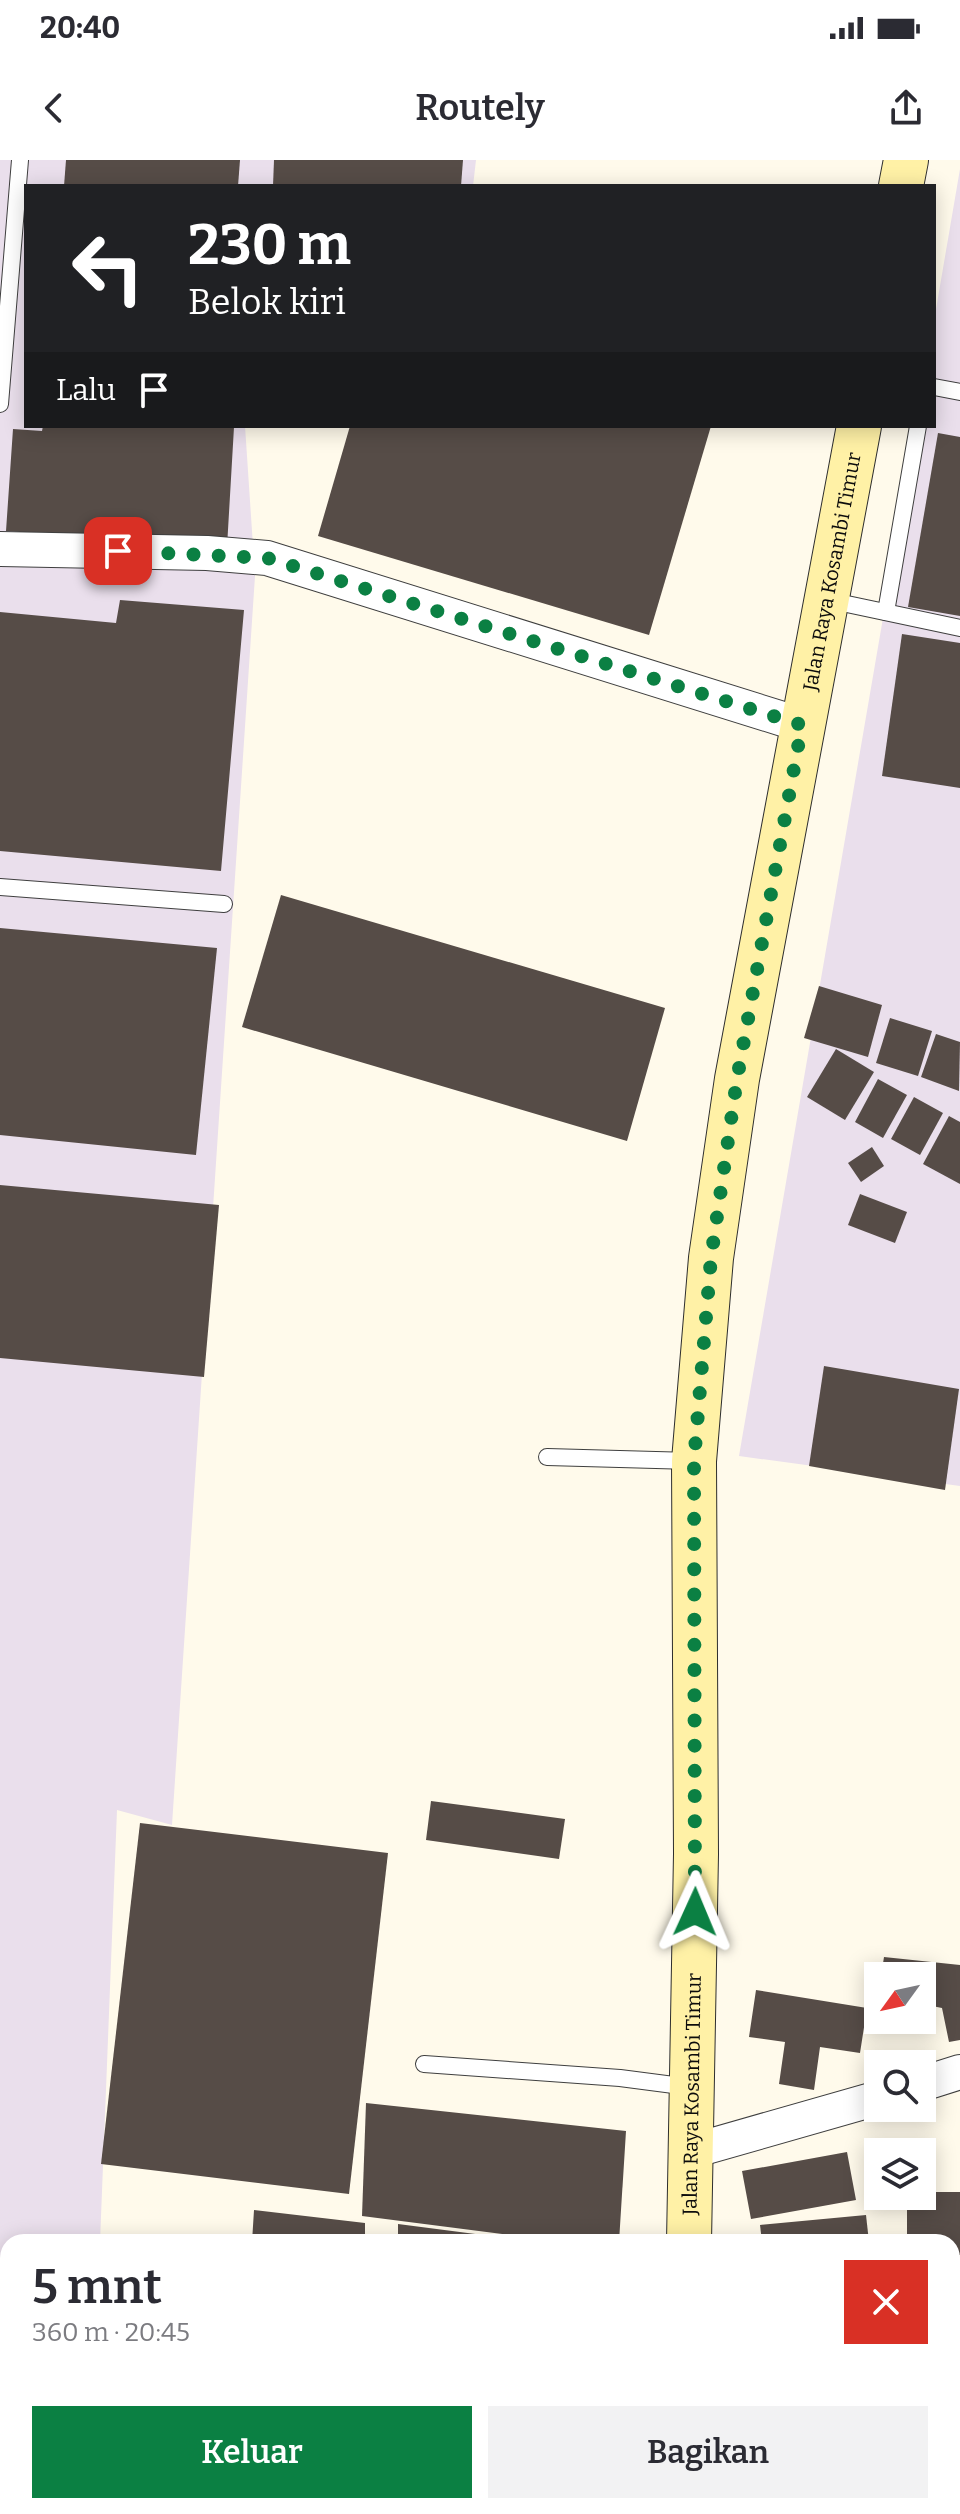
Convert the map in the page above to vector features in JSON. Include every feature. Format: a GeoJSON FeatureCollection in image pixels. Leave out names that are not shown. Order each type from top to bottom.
{"type":"FeatureCollection","features":[{"type":"Feature","properties":{"kind":"main road"},"geometry":{"type":"LineString","coordinates":[[901,184],[906,160]]}},
{"type":"Feature","properties":{"kind":"main road","name":"Jalan Raya Kosambi Timur"},"geometry":{"type":"LineString","coordinates":[[689,2234],[696,1854],[694,1461],[711,1258],[737,1079],[859,428]]}},
{"type":"Feature","properties":{"kind":"street"},"geometry":{"type":"LineString","coordinates":[[0,549],[207,553],[267,558],[802,725]]}},
{"type":"Feature","properties":{"kind":"street"},"geometry":{"type":"LineString","coordinates":[[936,2080],[960,2072]]}},
{"type":"Feature","properties":{"kind":"street"},"geometry":{"type":"LineString","coordinates":[[689,2152],[864,2102]]}},
{"type":"Feature","properties":{"kind":"lane"},"geometry":{"type":"LineString","coordinates":[[0,404],[20,160]]}},
{"type":"Feature","properties":{"kind":"lane"},"geometry":{"type":"LineString","coordinates":[[936,387],[960,392]]}},
{"type":"Feature","properties":{"kind":"lane"},"geometry":{"type":"LineString","coordinates":[[886,612],[918,428]]}},
{"type":"Feature","properties":{"kind":"lane"},"geometry":{"type":"LineString","coordinates":[[827,600],[960,628]]}},
{"type":"Feature","properties":{"kind":"lane"},"geometry":{"type":"LineString","coordinates":[[0,887],[224,904]]}},
{"type":"Feature","properties":{"kind":"lane"},"geometry":{"type":"LineString","coordinates":[[547,1457],[694,1461]]}},
{"type":"Feature","properties":{"kind":"lane"},"geometry":{"type":"LineString","coordinates":[[424,2064],[620,2078],[691,2088]]}},
{"type":"Feature","properties":{"kind":"shaded area"},"geometry":{"type":"Polygon","coordinates":[[[0,160],[476,160],[473,184],[24,184],[24,428],[245,428],[255,576],[172,1825],[117,1810],[100,2234],[0,2234],[0,160]]]}},
{"type":"Feature","properties":{"kind":"shaded area"},"geometry":{"type":"Polygon","coordinates":[[[960,169],[960,1486],[739,1456],[916,428],[936,428],[936,309],[960,169]]]}},
{"type":"Feature","properties":{"kind":"building"},"geometry":{"type":"Polygon","coordinates":[[[66,160],[240,160],[238,184],[64,184],[66,160]]]}},
{"type":"Feature","properties":{"kind":"building"},"geometry":{"type":"Polygon","coordinates":[[[274,160],[463,160],[461,184],[273,184],[274,160]]]}},
{"type":"Feature","properties":{"kind":"building"},"geometry":{"type":"Polygon","coordinates":[[[43,428],[234,428],[227,547],[6,531],[13,429],[42,431],[43,428]]]}},
{"type":"Feature","properties":{"kind":"building"},"geometry":{"type":"Polygon","coordinates":[[[349,428],[710,428],[649,635],[318,536],[349,428]]]}},
{"type":"Feature","properties":{"kind":"building"},"geometry":{"type":"Polygon","coordinates":[[[938,433],[960,437],[960,616],[908,607],[938,433]]]}},
{"type":"Feature","properties":{"kind":"building"},"geometry":{"type":"Polygon","coordinates":[[[120,600],[244,610],[221,871],[0,851],[0,612],[116,623],[120,600]]]}},
{"type":"Feature","properties":{"kind":"building"},"geometry":{"type":"Polygon","coordinates":[[[902,634],[960,643],[960,788],[882,776],[902,634]]]}},
{"type":"Feature","properties":{"kind":"building"},"geometry":{"type":"Polygon","coordinates":[[[281,895],[665,1008],[627,1141],[242,1027],[281,895]]]}},
{"type":"Feature","properties":{"kind":"building"},"geometry":{"type":"Polygon","coordinates":[[[0,928],[217,948],[196,1155],[0,1135],[0,928]]]}},
{"type":"Feature","properties":{"kind":"building"},"geometry":{"type":"Polygon","coordinates":[[[819,986],[882,1005],[868,1057],[804,1038],[819,986]]]}},
{"type":"Feature","properties":{"kind":"building"},"geometry":{"type":"Polygon","coordinates":[[[890,1018],[932,1031],[918,1076],[876,1063],[890,1018]]]}},
{"type":"Feature","properties":{"kind":"building"},"geometry":{"type":"Polygon","coordinates":[[[936,1034],[960,1042],[959,1091],[921,1077],[936,1034]]]}},
{"type":"Feature","properties":{"kind":"building"},"geometry":{"type":"Polygon","coordinates":[[[836,1049],[874,1072],[845,1120],[807,1097],[836,1049]]]}},
{"type":"Feature","properties":{"kind":"building"},"geometry":{"type":"Polygon","coordinates":[[[878,1079],[907,1095],[883,1138],[855,1122],[878,1079]]]}},
{"type":"Feature","properties":{"kind":"building"},"geometry":{"type":"Polygon","coordinates":[[[914,1097],[943,1113],[920,1155],[891,1139],[914,1097]]]}},
{"type":"Feature","properties":{"kind":"building"},"geometry":{"type":"Polygon","coordinates":[[[949,1116],[960,1122],[960,1184],[923,1164],[949,1116]]]}},
{"type":"Feature","properties":{"kind":"building"},"geometry":{"type":"Polygon","coordinates":[[[872,1147],[884,1166],[861,1182],[848,1163],[872,1147]]]}},
{"type":"Feature","properties":{"kind":"building"},"geometry":{"type":"Polygon","coordinates":[[[0,1185],[219,1205],[204,1377],[0,1358],[0,1185]]]}},
{"type":"Feature","properties":{"kind":"building"},"geometry":{"type":"Polygon","coordinates":[[[860,1194],[907,1212],[895,1243],[848,1225],[860,1194]]]}},
{"type":"Feature","properties":{"kind":"building"},"geometry":{"type":"Polygon","coordinates":[[[824,1366],[959,1389],[945,1490],[809,1466],[824,1366]]]}},
{"type":"Feature","properties":{"kind":"building"},"geometry":{"type":"Polygon","coordinates":[[[431,1801],[565,1819],[559,1859],[426,1840],[431,1801]]]}},
{"type":"Feature","properties":{"kind":"building"},"geometry":{"type":"Polygon","coordinates":[[[140,1823],[388,1853],[349,2194],[101,2164],[140,1823]]]}},
{"type":"Feature","properties":{"kind":"building"},"geometry":{"type":"Polygon","coordinates":[[[884,1957],[932,1962],[883,1962],[884,1957]]]}},
{"type":"Feature","properties":{"kind":"building"},"geometry":{"type":"Polygon","coordinates":[[[936,1962],[960,1965],[960,2040],[949,2042],[942,2008],[936,2007],[936,1962]]]}},
{"type":"Feature","properties":{"kind":"building"},"geometry":{"type":"Polygon","coordinates":[[[756,1990],[864,2008],[860,2053],[820,2047],[814,2090],[779,2084],[785,2042],[749,2037],[756,1990]]]}},
{"type":"Feature","properties":{"kind":"building"},"geometry":{"type":"Polygon","coordinates":[[[366,2103],[626,2131],[620,2234],[503,2234],[362,2216],[366,2103]]]}},
{"type":"Feature","properties":{"kind":"building"},"geometry":{"type":"Polygon","coordinates":[[[847,2152],[856,2200],[751,2219],[742,2171],[847,2152]]]}},
{"type":"Feature","properties":{"kind":"building"},"geometry":{"type":"Polygon","coordinates":[[[936,2192],[960,2192],[960,2234],[907,2234],[907,2210],[936,2210],[936,2192]]]}},
{"type":"Feature","properties":{"kind":"building"},"geometry":{"type":"Polygon","coordinates":[[[254,2210],[365,2223],[365,2234],[252,2234],[254,2210]]]}},
{"type":"Feature","properties":{"kind":"building"},"geometry":{"type":"Polygon","coordinates":[[[866,2215],[868,2234],[761,2234],[760,2225],[866,2215]]]}},
{"type":"Feature","properties":{"kind":"building"},"geometry":{"type":"Polygon","coordinates":[[[398,2224],[476,2234],[398,2234],[398,2224]]]}},
{"type":"Feature","properties":{"kind":"route"},"geometry":{"type":"LineString","coordinates":[[118,551],[267,558],[802,725],[737,1079],[711,1258],[694,1461],[695,1912]]}}]}
